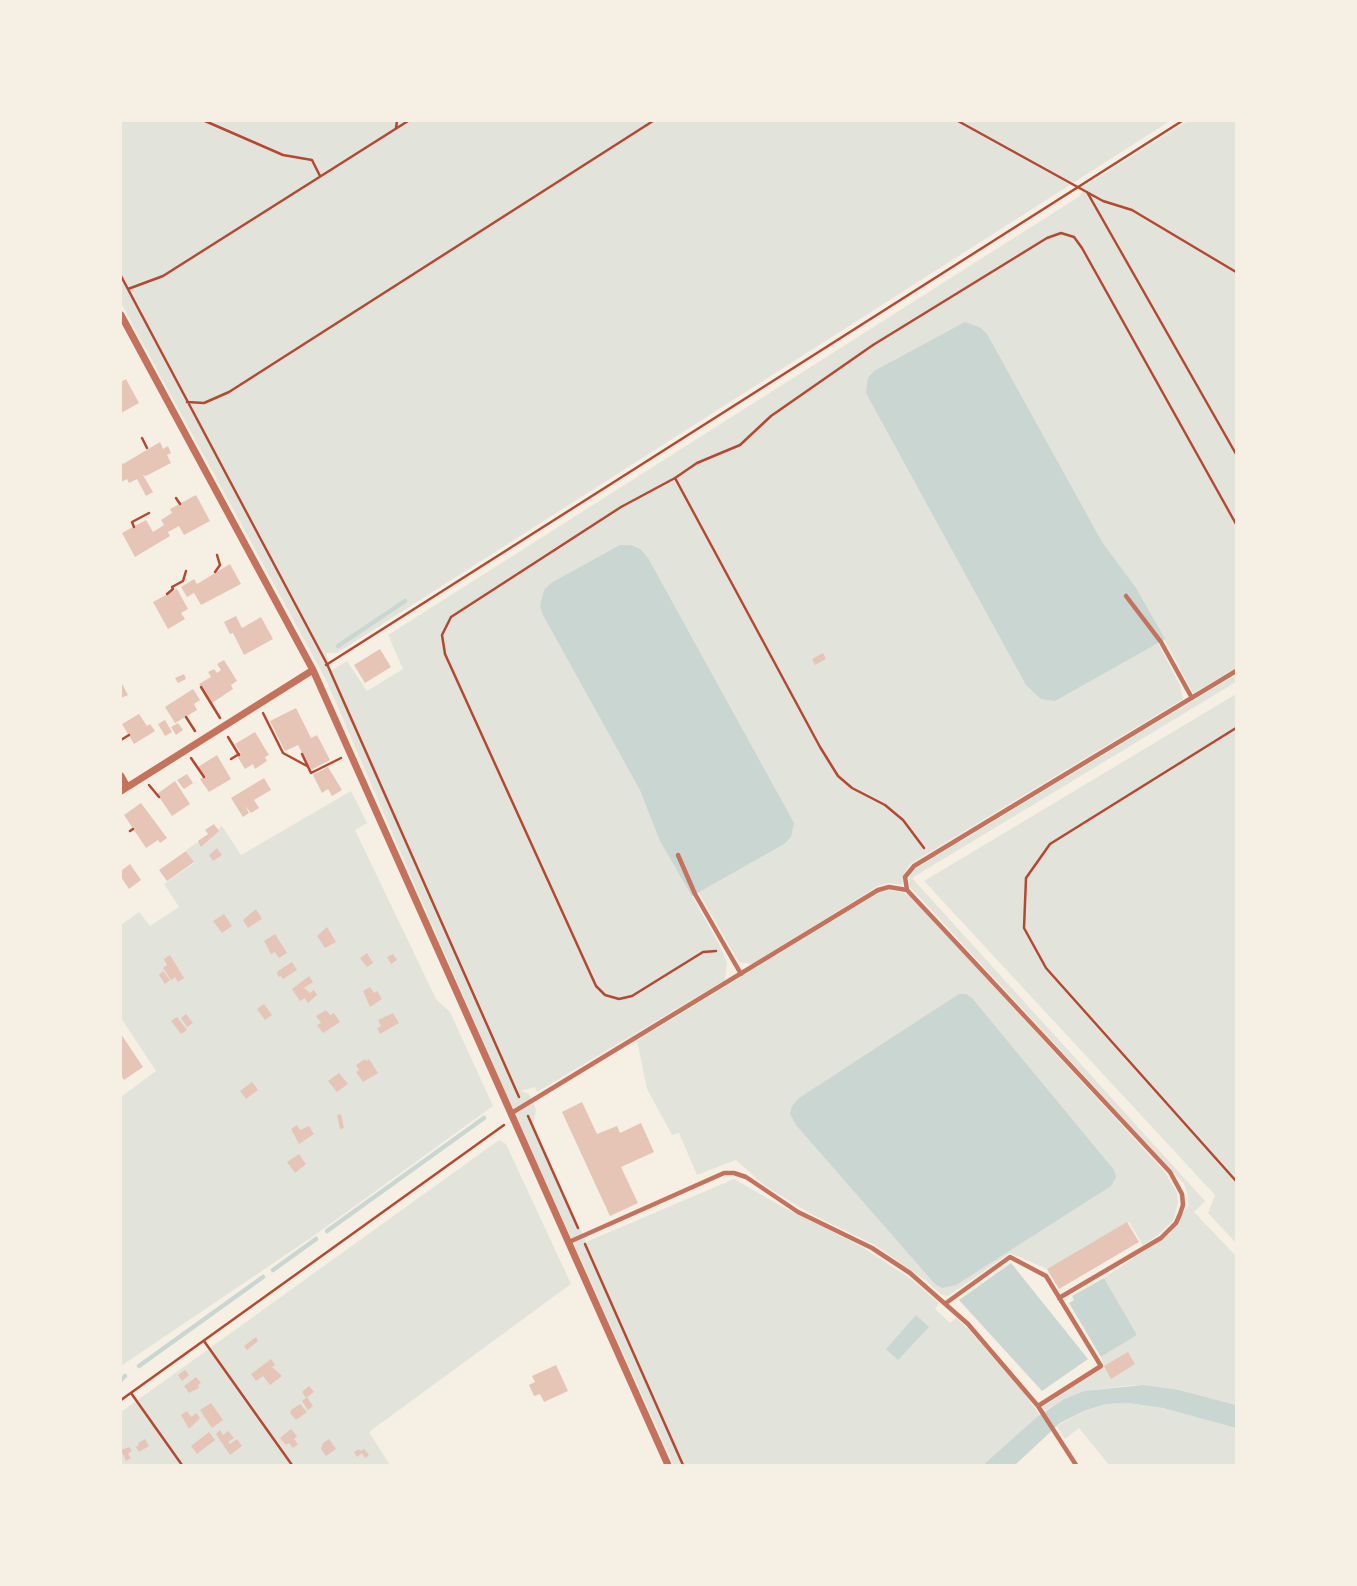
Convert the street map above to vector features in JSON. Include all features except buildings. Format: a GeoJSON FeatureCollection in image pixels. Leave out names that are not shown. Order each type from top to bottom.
{"type":"FeatureCollection","features":[{"type":"Feature","properties":{"kind":"street"},"geometry":{"type":"LineString","coordinates":[[121,315],[313,670],[668,1465]]}},
{"type":"Feature","properties":{"kind":"street"},"geometry":{"type":"LineString","coordinates":[[121,776],[124,789],[313,670]]}},
{"type":"Feature","properties":{"kind":"lane"},"geometry":{"type":"LineString","coordinates":[[1126,596],[1161,642],[1192,698]]}},
{"type":"Feature","properties":{"kind":"lane"},"geometry":{"type":"LineString","coordinates":[[1059,1298],[1161,1238],[1176,1223],[1183,1205],[1182,1195],[1170,1172],[907,890],[905,877],[930,857],[1236,671]]}},
{"type":"Feature","properties":{"kind":"lane"},"geometry":{"type":"LineString","coordinates":[[678,855],[695,894],[741,974]]}},
{"type":"Feature","properties":{"kind":"lane"},"geometry":{"type":"LineString","coordinates":[[511,1117],[523,1106],[878,890],[889,887],[907,890]]}},
{"type":"Feature","properties":{"kind":"lane"},"geometry":{"type":"LineString","coordinates":[[568,1242],[724,1173],[747,1177],[798,1212],[872,1248],[910,1273],[946,1303],[977,1334],[1038,1406],[1076,1465]]}},
{"type":"Feature","properties":{"kind":"lane"},"geometry":{"type":"LineString","coordinates":[[946,1303],[1010,1257],[1046,1276],[1101,1366],[1038,1406]]}},
{"type":"Feature","properties":{"kind":"path"},"geometry":{"type":"LineString","coordinates":[[205,121],[283,155],[312,160],[320,176]]}},
{"type":"Feature","properties":{"kind":"path"},"geometry":{"type":"LineString","coordinates":[[396,128],[397,121]]}},
{"type":"Feature","properties":{"kind":"path"},"geometry":{"type":"LineString","coordinates":[[128,289],[163,276],[408,121]]}},
{"type":"Feature","properties":{"kind":"path"},"geometry":{"type":"LineString","coordinates":[[187,402],[204,403],[229,392],[653,121]]}},
{"type":"Feature","properties":{"kind":"path"},"geometry":{"type":"LineString","coordinates":[[958,121],[1103,201],[1132,210],[1236,272]]}},
{"type":"Feature","properties":{"kind":"path"},"geometry":{"type":"LineString","coordinates":[[327,664],[1182,121]]}},
{"type":"Feature","properties":{"kind":"path"},"geometry":{"type":"LineString","coordinates":[[1086,190],[1236,454]]}},
{"type":"Feature","properties":{"kind":"path"},"geometry":{"type":"LineString","coordinates":[[730,957],[716,951],[704,952],[632,996],[619,999],[606,995],[596,986],[445,654],[442,635],[451,617],[621,507],[697,463],[740,445],[771,416],[873,345],[1047,238],[1061,233],[1074,237],[1083,248],[1236,523]]}},
{"type":"Feature","properties":{"kind":"path"},"geometry":{"type":"LineString","coordinates":[[121,275],[327,664],[683,1465]]}},
{"type":"Feature","properties":{"kind":"path"},"geometry":{"type":"LineString","coordinates":[[142,438],[147,448]]}},
{"type":"Feature","properties":{"kind":"path"},"geometry":{"type":"LineString","coordinates":[[675,478],[838,776],[903,820],[930,857]]}},
{"type":"Feature","properties":{"kind":"path"},"geometry":{"type":"LineString","coordinates":[[176,498],[180,504]]}},
{"type":"Feature","properties":{"kind":"path"},"geometry":{"type":"LineString","coordinates":[[134,527],[132,522],[149,513]]}},
{"type":"Feature","properties":{"kind":"path"},"geometry":{"type":"LineString","coordinates":[[215,572],[220,565],[217,555]]}},
{"type":"Feature","properties":{"kind":"path"},"geometry":{"type":"LineString","coordinates":[[167,594],[172,587],[183,581],[186,571]]}},
{"type":"Feature","properties":{"kind":"path"},"geometry":{"type":"LineString","coordinates":[[258,704],[283,753],[307,766]]}},
{"type":"Feature","properties":{"kind":"path"},"geometry":{"type":"LineString","coordinates":[[186,717],[201,740]]}},
{"type":"Feature","properties":{"kind":"path"},"geometry":{"type":"LineString","coordinates":[[1236,727],[1050,844],[1026,878],[1024,928],[1046,968],[1236,1181]]}},
{"type":"Feature","properties":{"kind":"path"},"geometry":{"type":"LineString","coordinates":[[121,740],[129,735]]}},
{"type":"Feature","properties":{"kind":"path"},"geometry":{"type":"LineString","coordinates":[[186,750],[204,777]]}},
{"type":"Feature","properties":{"kind":"path"},"geometry":{"type":"LineString","coordinates":[[303,754],[301,755],[311,774],[350,753]]}},
{"type":"Feature","properties":{"kind":"path"},"geometry":{"type":"LineString","coordinates":[[231,759],[239,754]]}},
{"type":"Feature","properties":{"kind":"path"},"geometry":{"type":"LineString","coordinates":[[144,776],[159,797]]}},
{"type":"Feature","properties":{"kind":"path"},"geometry":{"type":"LineString","coordinates":[[121,1400],[511,1117]]}},
{"type":"Feature","properties":{"kind":"path"},"geometry":{"type":"LineString","coordinates":[[204,1341],[292,1465]]}},
{"type":"Feature","properties":{"kind":"path"},"geometry":{"type":"LineString","coordinates":[[131,1393],[182,1465]]}},
{"type":"Feature","properties":{"kind":"shaded area"},"geometry":{"type":"Polygon","coordinates":[[[121,121],[1170,121],[337,653],[326,653],[331,671],[347,661],[367,691],[403,669],[388,635],[1080,196],[1084,187],[1188,121],[1236,121],[1236,668],[1193,693],[1165,640],[1158,643],[1180,685],[1183,699],[910,864],[903,876],[902,885],[888,883],[878,886],[752,964],[739,962],[699,893],[692,896],[727,963],[725,980],[537,1092],[535,1087],[521,1091],[529,1094],[536,1109],[533,1127],[586,1242],[734,1179],[859,1245],[911,1279],[939,1303],[935,1309],[950,1323],[956,1318],[967,1328],[1018,1385],[1040,1415],[983,1465],[674,1465],[505,1092],[325,678],[121,303],[121,121]]]}},
{"type":"Feature","properties":{"kind":"shaded area"},"geometry":{"type":"Polygon","coordinates":[[[965,322],[981,328],[987,334],[1102,542],[1136,588],[1165,639],[1055,701],[1041,699],[1026,685],[866,393],[868,378],[874,371],[965,322]]]}},
{"type":"Feature","properties":{"kind":"shaded area"},"geometry":{"type":"Polygon","coordinates":[[[620,545],[631,545],[640,549],[648,558],[794,823],[791,837],[784,844],[692,896],[660,841],[640,790],[540,606],[544,590],[551,583],[620,545]]]}},
{"type":"Feature","properties":{"kind":"shaded area"},"geometry":{"type":"Polygon","coordinates":[[[1236,675],[1236,682],[912,878],[1205,1201],[1194,1212],[1236,1256],[1236,1405],[1179,1390],[1133,1385],[1084,1391],[1046,1410],[1043,1407],[1104,1366],[1101,1357],[1137,1335],[1104,1278],[1170,1234],[1188,1206],[1188,1196],[1184,1184],[910,887],[910,876],[915,869],[1236,675]]]}},
{"type":"Feature","properties":{"kind":"shaded area"},"geometry":{"type":"Polygon","coordinates":[[[1236,694],[1236,1243],[1208,1213],[1215,1195],[924,881],[1236,694]]]}},
{"type":"Feature","properties":{"kind":"shaded area"},"geometry":{"type":"Polygon","coordinates":[[[351,791],[367,823],[355,830],[436,999],[450,1012],[493,1106],[315,1235],[121,1366],[121,1097],[156,1071],[121,1018],[121,925],[139,912],[150,926],[179,907],[164,884],[194,863],[186,850],[222,826],[241,855],[351,791]]]}},
{"type":"Feature","properties":{"kind":"shaded area"},"geometry":{"type":"Polygon","coordinates":[[[890,890],[907,894],[913,899],[1165,1172],[1177,1193],[1178,1203],[1173,1221],[1158,1235],[1143,1245],[1129,1222],[1047,1269],[1010,1253],[948,1296],[942,1295],[875,1245],[811,1214],[765,1186],[736,1160],[697,1175],[679,1133],[672,1135],[647,1089],[637,1041],[871,897],[890,890]]]}},
{"type":"Feature","properties":{"kind":"shaded area"},"geometry":{"type":"Polygon","coordinates":[[[959,994],[972,998],[1114,1170],[1116,1177],[1111,1186],[956,1285],[942,1288],[935,1284],[796,1125],[790,1114],[792,1106],[799,1098],[959,994]]]}},
{"type":"Feature","properties":{"kind":"shaded area"},"geometry":{"type":"Polygon","coordinates":[[[499,1140],[506,1144],[571,1284],[369,1432],[390,1465],[121,1465],[121,1412],[499,1140]]]}},
{"type":"Feature","properties":{"kind":"shaded area"},"geometry":{"type":"Polygon","coordinates":[[[1011,1263],[1088,1359],[1042,1391],[959,1300],[1011,1263]]]}},
{"type":"Feature","properties":{"kind":"shaded area"},"geometry":{"type":"Polygon","coordinates":[[[1104,1278],[1137,1335],[1101,1357],[1069,1303],[1074,1300],[1072,1296],[1104,1278]]]}},
{"type":"Feature","properties":{"kind":"shaded area"},"geometry":{"type":"Polygon","coordinates":[[[916,1315],[929,1327],[898,1360],[886,1349],[916,1315]]]}},
{"type":"Feature","properties":{"kind":"shaded area"},"geometry":{"type":"Polygon","coordinates":[[[1143,1385],[1179,1390],[1236,1405],[1236,1428],[1163,1408],[1128,1403],[1106,1404],[1060,1423],[1015,1465],[983,1465],[1037,1417],[1064,1399],[1084,1391],[1143,1385]]]}},
{"type":"Feature","properties":{"kind":"shaded area"},"geometry":{"type":"Polygon","coordinates":[[[1128,1403],[1163,1408],[1236,1428],[1236,1465],[1109,1465],[1079,1428],[1065,1439],[1057,1426],[1086,1410],[1106,1404],[1128,1403]]]}},
{"type":"Feature","properties":{"kind":"waterway"},"geometry":{"type":"LineString","coordinates":[[338,646],[405,601]]}},
{"type":"Feature","properties":{"kind":"waterway"},"geometry":{"type":"LineString","coordinates":[[327,1231],[484,1118]]}},
{"type":"Feature","properties":{"kind":"waterway"},"geometry":{"type":"LineString","coordinates":[[273,1270],[316,1239]]}},
{"type":"Feature","properties":{"kind":"waterway"},"geometry":{"type":"LineString","coordinates":[[139,1366],[263,1277]]}},
{"type":"Feature","properties":{"kind":"waterway"},"geometry":{"type":"LineString","coordinates":[[121,1380],[125,1376]]}}]}
